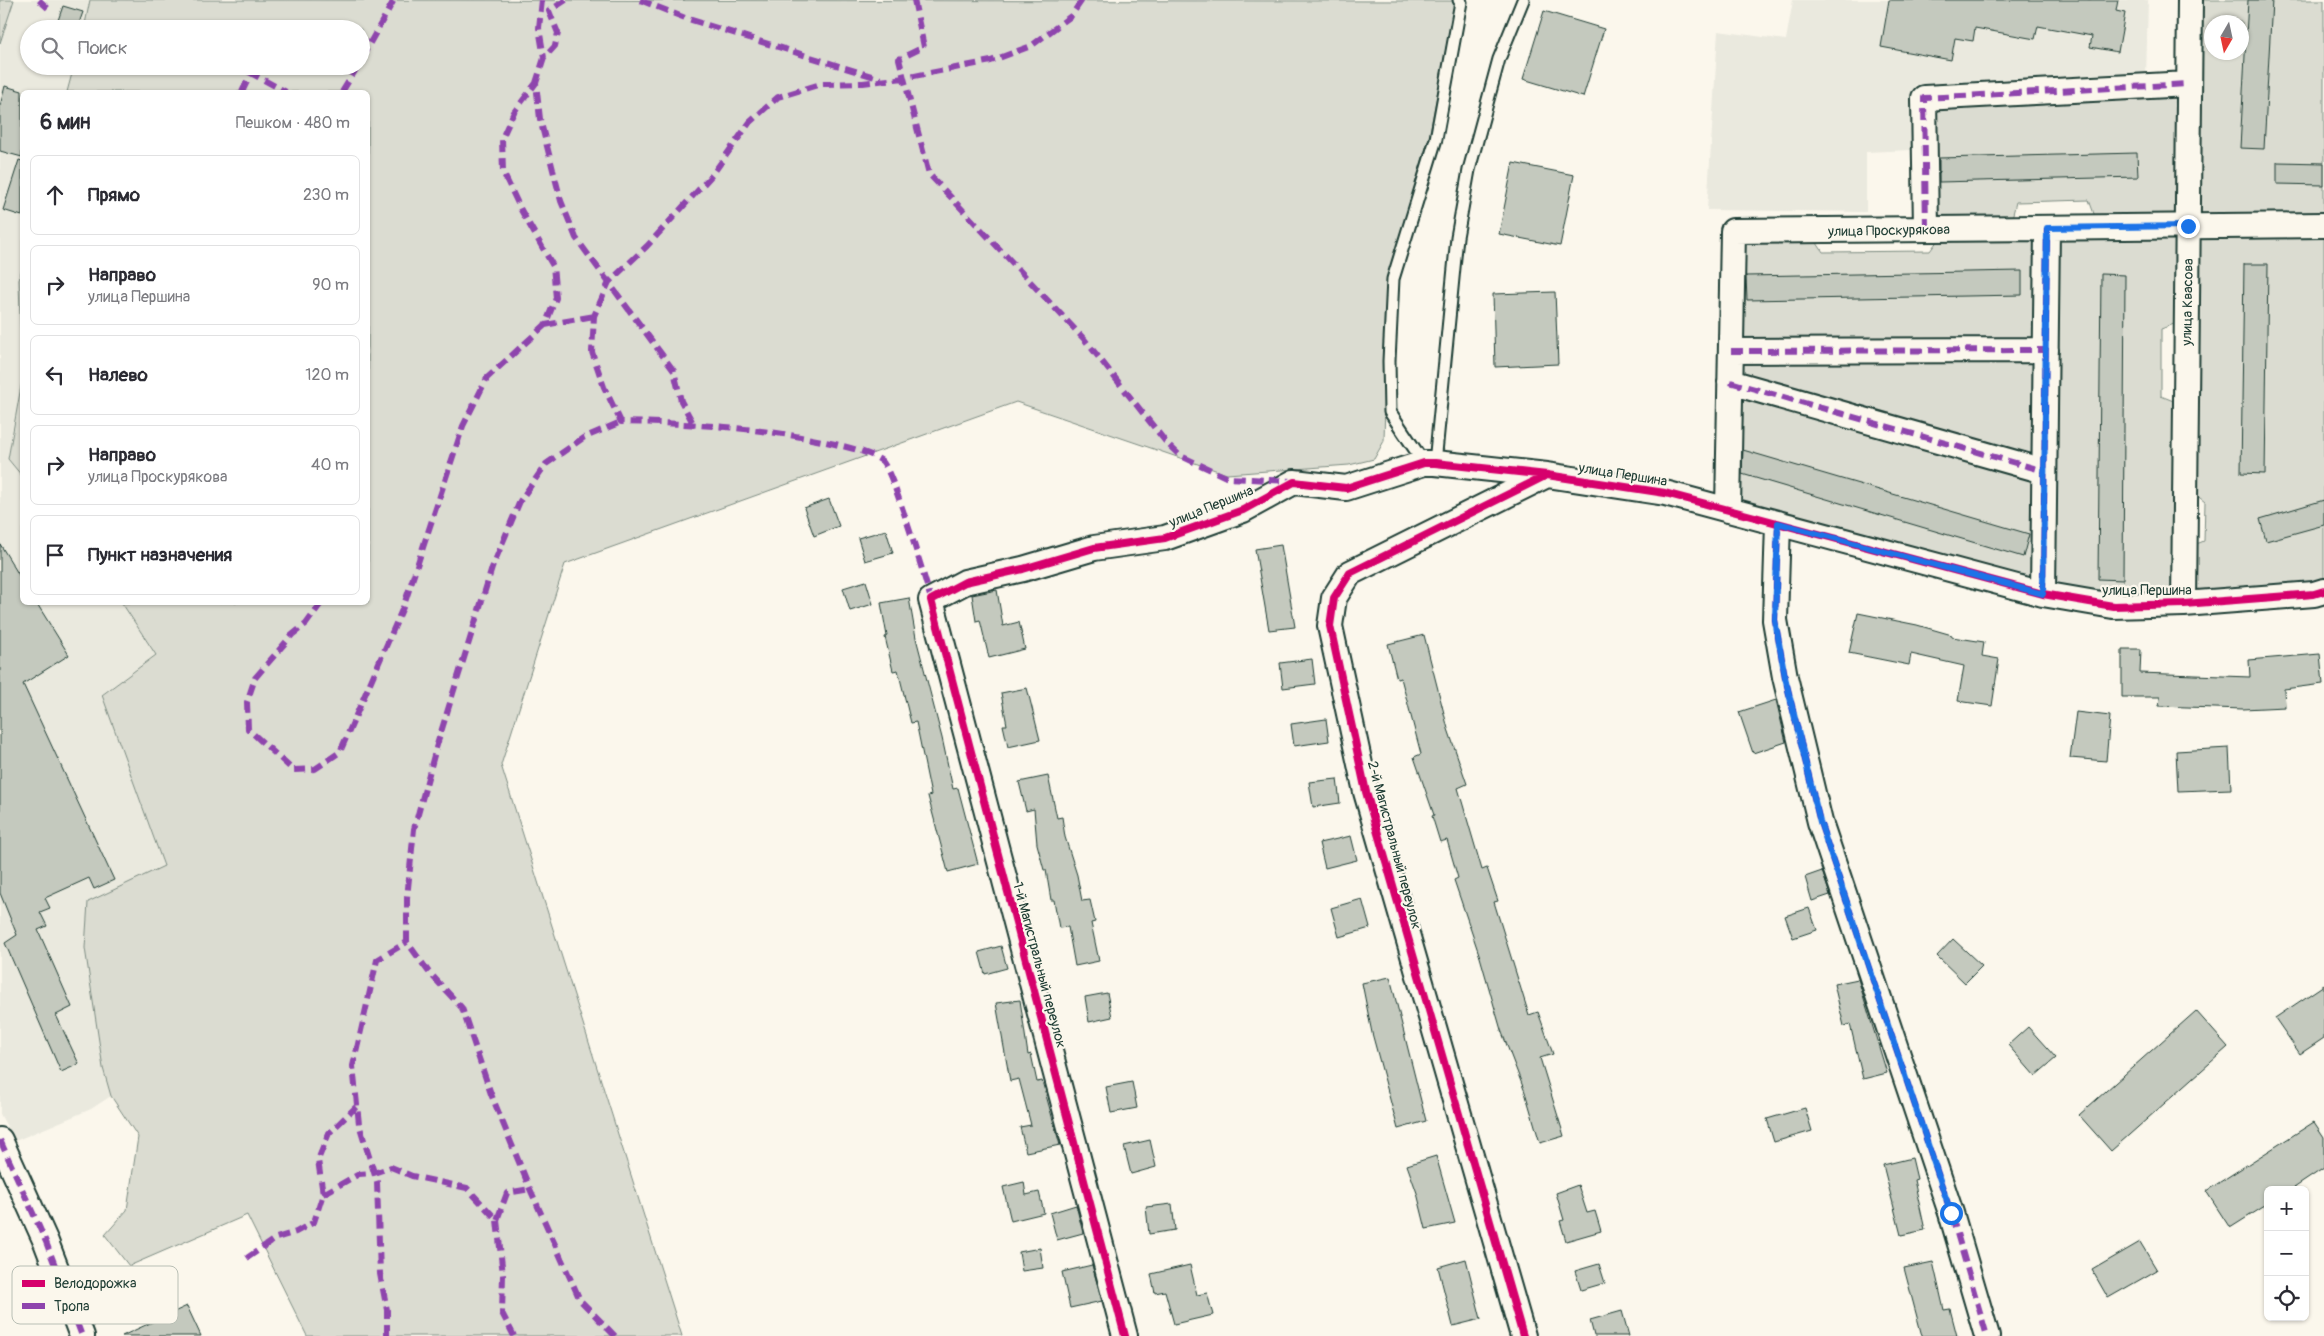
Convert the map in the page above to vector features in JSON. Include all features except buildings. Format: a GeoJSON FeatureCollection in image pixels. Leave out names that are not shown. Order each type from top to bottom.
{"type":"FeatureCollection","features":[{"type":"Feature","properties":{"kind":"street","name":"улица Квасова"},"geometry":{"type":"LineString","coordinates":[[2184,604],[2190,0]]}},
{"type":"Feature","properties":{"kind":"street"},"geometry":{"type":"LineString","coordinates":[[1926,229],[1924,98],[2188,84]]}},
{"type":"Feature","properties":{"kind":"street","name":"улица Проскурякова"},"geometry":{"type":"LineString","coordinates":[[1728,510],[1733,231],[2324,225]]}},
{"type":"Feature","properties":{"kind":"street"},"geometry":{"type":"LineString","coordinates":[[2043,594],[2047,228]]}},
{"type":"Feature","properties":{"kind":"street"},"geometry":{"type":"LineString","coordinates":[[1731,351],[2046,350]]}},
{"type":"Feature","properties":{"kind":"street"},"geometry":{"type":"LineString","coordinates":[[1730,382],[2044,471]]}},
{"type":"Feature","properties":{"kind":"street","name":"улица Першина"},"geometry":{"type":"LineString","coordinates":[[931,600],[965,582],[1023,569],[1094,548],[1165,538],[1243,510],[1294,482],[1346,488],[1430,463],[1547,475],[1664,493],[2043,594],[2113,606],[2184,604],[2314,594],[2324,591]]}},
{"type":"Feature","properties":{"kind":"street","name":"2-й Магистральный переулок"},"geometry":{"type":"LineString","coordinates":[[1523,1336],[1366,792],[1330,626],[1334,598],[1350,573],[1547,475]]}},
{"type":"Feature","properties":{"kind":"street"},"geometry":{"type":"LineString","coordinates":[[1778,523],[1775,620],[1785,677],[1820,822],[1951,1213],[1987,1336]]}},
{"type":"Feature","properties":{"kind":"street","name":"1-й Магистральный переулок"},"geometry":{"type":"LineString","coordinates":[[931,600],[1125,1336]]}},
{"type":"Feature","properties":{"kind":"street"},"geometry":{"type":"LineString","coordinates":[[0,1140],[55,1266]]}},
{"type":"Feature","properties":{"kind":"street"},"geometry":{"type":"LineString","coordinates":[[77,1324],[82,1336]]}},
{"type":"Feature","properties":{"kind":"lane"},"geometry":{"type":"LineString","coordinates":[[1430,463],[1390,412],[1389,361],[1393,279],[1436,139],[1461,2],[1459,0]]}},
{"type":"Feature","properties":{"kind":"lane"},"geometry":{"type":"LineString","coordinates":[[1430,463],[1457,237],[1469,170],[1499,59],[1523,0]]}},
{"type":"Feature","properties":{"kind":"shaded area"},"geometry":{"type":"Polygon","coordinates":[[[0,0],[14,0],[0,43],[0,0]]]}},
{"type":"Feature","properties":{"kind":"shaded area"},"geometry":{"type":"Polygon","coordinates":[[[14,0],[91,0],[86,20],[20,20],[20,75],[72,75],[68,90],[20,90],[20,392],[8,459],[20,474],[20,605],[123,605],[156,655],[102,695],[164,867],[88,902],[85,948],[103,1068],[111,1096],[91,1109],[15,1141],[0,1114],[0,43],[14,0]]]}},
{"type":"Feature","properties":{"kind":"shaded area"},"geometry":{"type":"Polygon","coordinates":[[[90,0],[1455,1],[1429,137],[1388,278],[1384,441],[1374,459],[1349,465],[1227,474],[1016,402],[565,564],[501,765],[682,1336],[307,1336],[247,1215],[129,1266],[105,1235],[127,1210],[138,1137],[111,1096],[103,1068],[85,948],[88,902],[164,866],[102,695],[156,655],[123,605],[370,605],[370,90],[68,90],[72,75],[370,75],[370,20],[86,20],[90,0]]]}},
{"type":"Feature","properties":{"kind":"shaded area"},"geometry":{"type":"Polygon","coordinates":[[[1793,0],[2148,0],[2146,78],[1915,85],[1911,150],[1866,152],[1866,212],[1707,210],[1718,31],[1786,40],[1793,0]]]}},
{"type":"Feature","properties":{"kind":"shaded area"},"geometry":{"type":"Polygon","coordinates":[[[2196,0],[2324,0],[2324,220],[2192,221],[2196,0]]]}},
{"type":"Feature","properties":{"kind":"shaded area"},"geometry":{"type":"Polygon","coordinates":[[[2183,90],[2183,221],[2097,222],[2089,200],[2016,202],[2011,222],[1931,223],[1929,104],[2183,90]]]}},
{"type":"Feature","properties":{"kind":"shaded area"},"geometry":{"type":"Polygon","coordinates":[[[2324,229],[2324,586],[2189,597],[2189,547],[2204,541],[2205,502],[2190,490],[2193,230],[2324,229]]]}},
{"type":"Feature","properties":{"kind":"shaded area"},"geometry":{"type":"Polygon","coordinates":[[[2183,233],[2182,321],[2161,329],[2161,396],[2181,404],[2179,597],[2113,601],[2049,589],[2052,235],[2183,233]]]}},
{"type":"Feature","properties":{"kind":"shaded area"},"geometry":{"type":"Polygon","coordinates":[[[2043,235],[2042,346],[1736,345],[1739,238],[1813,237],[1823,252],[1930,251],[1941,236],[2043,235]]]}},
{"type":"Feature","properties":{"kind":"shaded area"},"geometry":{"type":"Polygon","coordinates":[[[20,276],[20,314],[19,280],[20,276]]]}},
{"type":"Feature","properties":{"kind":"shaded area"},"geometry":{"type":"Polygon","coordinates":[[[1736,357],[2037,360],[2037,461],[1736,376],[1736,357]]]}},
{"type":"Feature","properties":{"kind":"shaded area"},"geometry":{"type":"Polygon","coordinates":[[[1735,388],[2039,474],[2039,587],[1733,504],[1735,388]]]}},
{"type":"Feature","properties":{"kind":"shaded area"},"geometry":{"type":"Polygon","coordinates":[[[20,392],[20,474],[8,459],[20,392]]]}},
{"type":"Feature","properties":{"kind":"marked path"},"geometry":{"type":"LineString","coordinates":[[39,0],[51,11]]}},
{"type":"Feature","properties":{"kind":"marked path"},"geometry":{"type":"LineString","coordinates":[[370,43],[394,0]]}},
{"type":"Feature","properties":{"kind":"marked path"},"geometry":{"type":"LineString","coordinates":[[542,0],[539,28],[544,58]]}},
{"type":"Feature","properties":{"kind":"marked path"},"geometry":{"type":"LineString","coordinates":[[566,0],[549,11],[558,33],[555,46],[544,58],[536,83],[540,119],[561,201],[576,238],[674,371],[681,401],[694,425]]}},
{"type":"Feature","properties":{"kind":"marked path"},"geometry":{"type":"LineString","coordinates":[[640,0],[685,18],[881,79]]}},
{"type":"Feature","properties":{"kind":"marked path"},"geometry":{"type":"LineString","coordinates":[[914,0],[924,47],[899,59],[929,174],[1085,340],[1165,441],[1179,455],[1228,478],[1292,481]]}},
{"type":"Feature","properties":{"kind":"marked path"},"geometry":{"type":"LineString","coordinates":[[932,603],[894,484],[882,461],[847,447],[783,434],[702,425],[621,422],[604,387],[592,352],[594,316],[609,282],[647,246],[712,175],[750,122],[778,97],[821,84],[863,83],[904,78],[991,61],[1031,46],[1071,16],[1082,0]]}},
{"type":"Feature","properties":{"kind":"marked path"},"geometry":{"type":"LineString","coordinates":[[243,90],[250,75]]}},
{"type":"Feature","properties":{"kind":"marked path"},"geometry":{"type":"LineString","coordinates":[[255,75],[282,90]]}},
{"type":"Feature","properties":{"kind":"marked path"},"geometry":{"type":"LineString","coordinates":[[343,90],[352,75]]}},
{"type":"Feature","properties":{"kind":"marked path"},"geometry":{"type":"LineString","coordinates":[[320,605],[306,624],[292,635],[255,678],[247,702],[248,729],[293,770],[315,769],[340,752],[404,605],[463,426],[487,378],[545,325],[556,298],[553,266],[521,210],[503,172],[502,138],[514,112],[536,83]]}},
{"type":"Feature","properties":{"kind":"marked path"},"geometry":{"type":"LineString","coordinates":[[1926,229],[1924,98],[2188,84]]}},
{"type":"Feature","properties":{"kind":"marked path"},"geometry":{"type":"LineString","coordinates":[[2043,594],[2047,228]]}},
{"type":"Feature","properties":{"kind":"marked path"},"geometry":{"type":"LineString","coordinates":[[545,325],[594,316]]}},
{"type":"Feature","properties":{"kind":"marked path"},"geometry":{"type":"LineString","coordinates":[[1731,351],[2046,350]]}},
{"type":"Feature","properties":{"kind":"marked path"},"geometry":{"type":"LineString","coordinates":[[1730,382],[2044,471]]}},
{"type":"Feature","properties":{"kind":"marked path"},"geometry":{"type":"LineString","coordinates":[[615,1336],[580,1300],[530,1189],[491,1094],[462,1008],[428,971],[407,942],[407,898],[414,829],[436,748],[492,568],[520,501],[546,464],[583,438],[621,422]]}},
{"type":"Feature","properties":{"kind":"marked path"},"geometry":{"type":"LineString","coordinates":[[1778,523],[1775,620],[1785,677],[1820,822],[1951,1213],[1987,1336]]}},
{"type":"Feature","properties":{"kind":"marked path"},"geometry":{"type":"LineString","coordinates":[[387,1336],[387,1310],[380,1274],[377,1182],[359,1124],[353,1066],[377,960],[407,942]]}},
{"type":"Feature","properties":{"kind":"marked path"},"geometry":{"type":"LineString","coordinates":[[247,1258],[276,1238],[296,1232],[314,1222],[323,1194],[318,1160],[329,1133],[356,1107]]}},
{"type":"Feature","properties":{"kind":"marked path"},"geometry":{"type":"LineString","coordinates":[[0,1140],[55,1266]]}},
{"type":"Feature","properties":{"kind":"marked path"},"geometry":{"type":"LineString","coordinates":[[323,1194],[359,1174],[374,1173],[391,1167],[412,1176],[467,1188],[497,1220],[503,1275],[502,1313],[514,1336]]}},
{"type":"Feature","properties":{"kind":"marked path"},"geometry":{"type":"LineString","coordinates":[[497,1220],[507,1193],[530,1189]]}},
{"type":"Feature","properties":{"kind":"marked path"},"geometry":{"type":"LineString","coordinates":[[77,1324],[82,1336]]}},
{"type":"Feature","properties":{"kind":"cycle path"},"geometry":{"type":"LineString","coordinates":[[1125,1336],[931,600],[965,582],[1023,569],[1094,548],[1165,538],[1243,510],[1294,482],[1346,488],[1424,463],[1547,475],[1665,493],[2043,594],[2113,606],[2184,604],[2314,594],[2324,591]]}},
{"type":"Feature","properties":{"kind":"cycle path"},"geometry":{"type":"LineString","coordinates":[[1523,1336],[1366,792],[1330,626],[1334,598],[1350,573],[1547,475]]}},
{"type":"Feature","properties":{"kind":"route"},"geometry":{"type":"LineString","coordinates":[[1951,1213],[1888,1030],[1820,822],[1785,677],[1775,620],[1778,523],[2043,594],[2047,228],[2188,226]]}}]}
